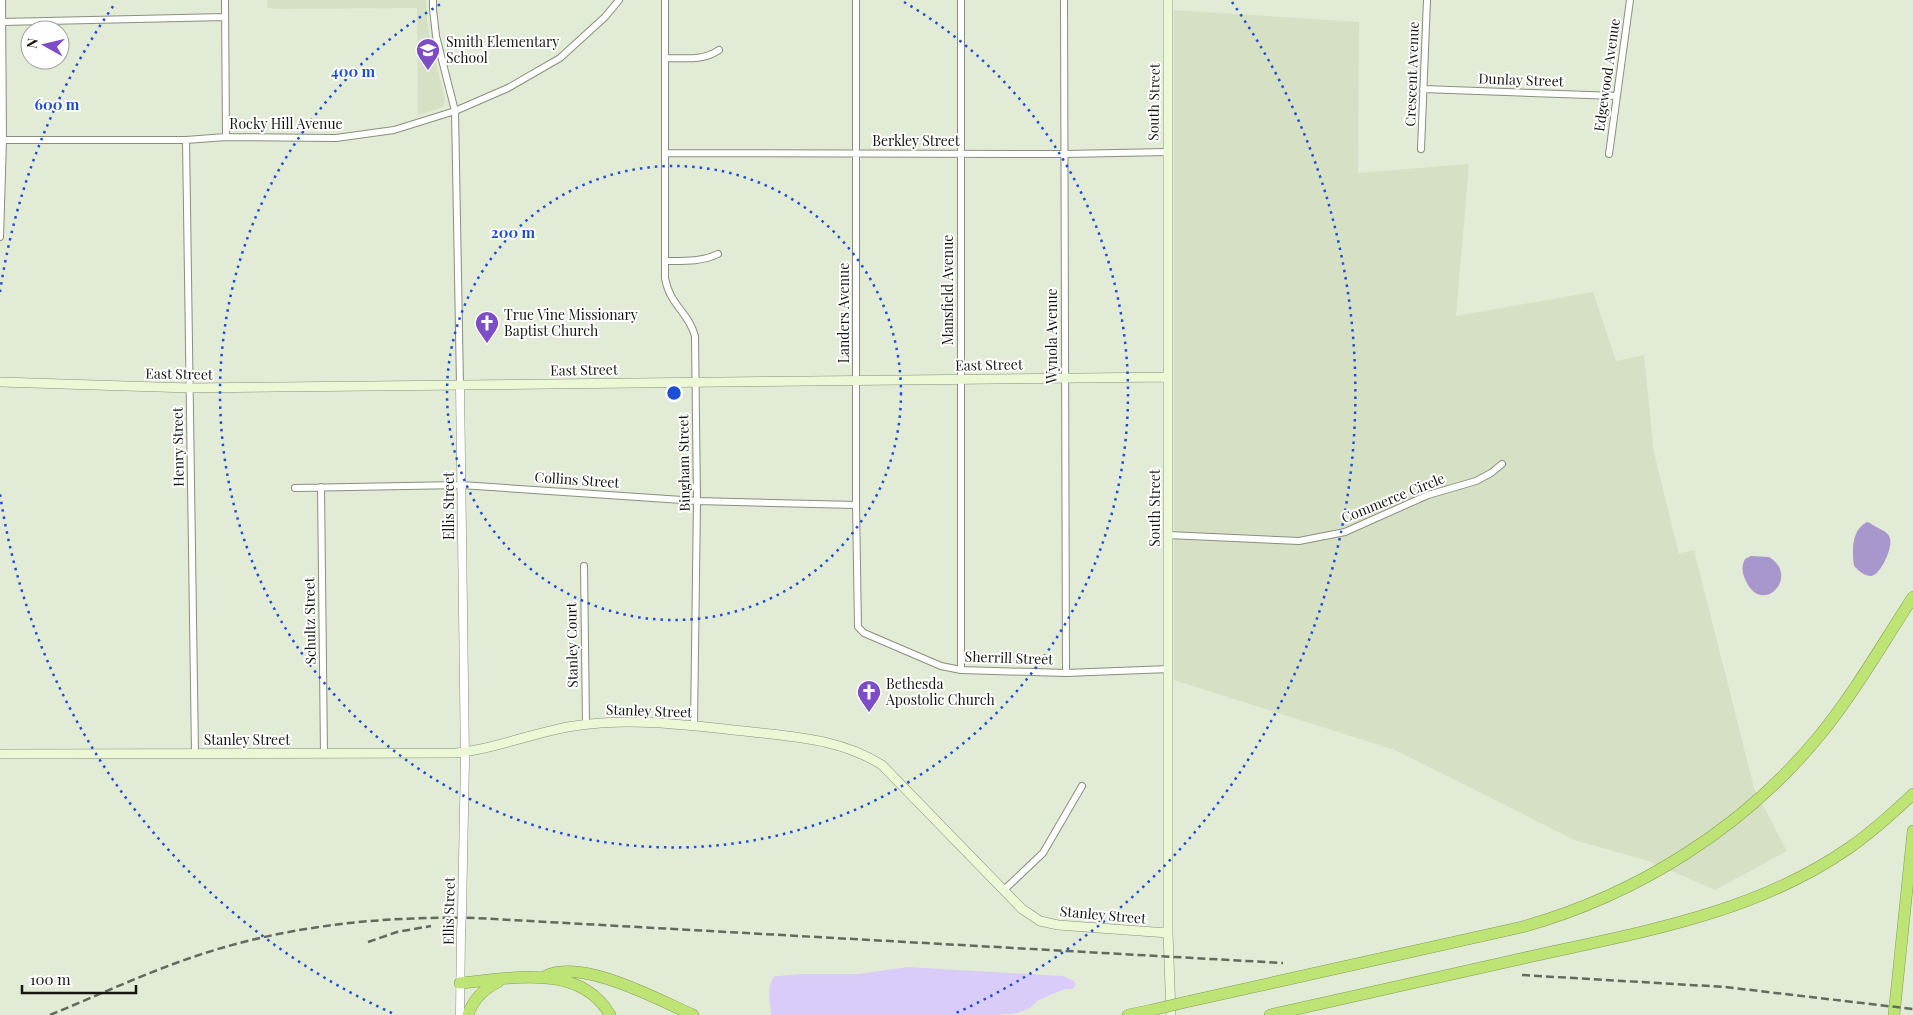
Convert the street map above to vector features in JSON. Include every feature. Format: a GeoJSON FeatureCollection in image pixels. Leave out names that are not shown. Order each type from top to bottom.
{"type":"FeatureCollection","features":[{"type":"Feature","properties":{"kind":"highway"},"geometry":{"type":"LineString","coordinates":[[1128,1015],[1522,927],[1572,910],[1632,885],[1707,839],[1739,815],[1801,757],[1830,723],[1913,597]]}},
{"type":"Feature","properties":{"kind":"highway"},"geometry":{"type":"LineString","coordinates":[[1270,1015],[1694,919],[1744,902],[1788,884],[1835,858],[1870,832],[1913,794]]}},
{"type":"Feature","properties":{"kind":"highway"},"geometry":{"type":"LineString","coordinates":[[1894,1015],[1913,830]]}},
{"type":"Feature","properties":{"kind":"highway"},"geometry":{"type":"LineString","coordinates":[[544,977],[553,972],[562,972],[588,974],[606,978],[693,1015]]}},
{"type":"Feature","properties":{"kind":"highway"},"geometry":{"type":"LineString","coordinates":[[460,982],[544,977],[572,982],[597,998],[610,1015]]}},
{"type":"Feature","properties":{"kind":"highway"},"geometry":{"type":"LineString","coordinates":[[468,1015],[472,1003],[482,993],[504,980]]}},
{"type":"Feature","properties":{"kind":"highway"},"geometry":{"type":"LineString","coordinates":[[1889,1015],[1896,988]]}},
{"type":"Feature","properties":{"kind":"main road","name":"South Street"},"geometry":{"type":"LineString","coordinates":[[1168,0],[1168,933],[1171,1015]]}},
{"type":"Feature","properties":{"kind":"main road","name":"East Street"},"geometry":{"type":"LineString","coordinates":[[0,382],[190,388],[1168,377]]}},
{"type":"Feature","properties":{"kind":"main road","name":"Stanley Street"},"geometry":{"type":"LineString","coordinates":[[0,754],[465,752],[543,732],[586,724],[639,721],[823,741],[850,749],[874,760],[896,778],[1027,913],[1040,921],[1049,924],[1168,933]]}},
{"type":"Feature","properties":{"kind":"street"},"geometry":{"type":"LineString","coordinates":[[0,237],[3,140],[2,0]]}},
{"type":"Feature","properties":{"kind":"street"},"geometry":{"type":"LineString","coordinates":[[225,0],[226,137]]}},
{"type":"Feature","properties":{"kind":"street","name":"Ellis Street"},"geometry":{"type":"LineString","coordinates":[[434,0],[436,36],[455,111],[465,752],[460,1015]]}},
{"type":"Feature","properties":{"kind":"street","name":"Rocky Hill Avenue"},"geometry":{"type":"LineString","coordinates":[[3,140],[186,140],[226,137],[336,138],[394,130],[455,111],[508,88],[560,58],[605,17],[619,0]]}},
{"type":"Feature","properties":{"kind":"street","name":"Bingham Street"},"geometry":{"type":"LineString","coordinates":[[665,0],[665,261],[667,291],[692,324],[693,330],[697,501],[694,726]]}},
{"type":"Feature","properties":{"kind":"street","name":"Landers Avenue"},"geometry":{"type":"LineString","coordinates":[[856,0],[856,505],[858,627]]}},
{"type":"Feature","properties":{"kind":"street","name":"Mansfield Avenue"},"geometry":{"type":"LineString","coordinates":[[961,0],[961,670]]}},
{"type":"Feature","properties":{"kind":"street","name":"Wynola Avenue"},"geometry":{"type":"LineString","coordinates":[[1064,0],[1066,673]]}},
{"type":"Feature","properties":{"kind":"street","name":"Crescent Avenue"},"geometry":{"type":"LineString","coordinates":[[1421,149],[1427,0]]}},
{"type":"Feature","properties":{"kind":"street","name":"Edgewood Avenue"},"geometry":{"type":"LineString","coordinates":[[1609,154],[1630,0]]}},
{"type":"Feature","properties":{"kind":"street"},"geometry":{"type":"LineString","coordinates":[[2,22],[225,17]]}},
{"type":"Feature","properties":{"kind":"street"},"geometry":{"type":"LineString","coordinates":[[666,58],[702,58],[712,56],[719,50]]}},
{"type":"Feature","properties":{"kind":"street","name":"Dunlay Street"},"geometry":{"type":"LineString","coordinates":[[1423,89],[1617,96]]}},
{"type":"Feature","properties":{"kind":"street","name":"Henry Street"},"geometry":{"type":"LineString","coordinates":[[186,140],[194,754]]}},
{"type":"Feature","properties":{"kind":"street","name":"Berkley Street"},"geometry":{"type":"LineString","coordinates":[[665,153],[1065,154],[1167,152]]}},
{"type":"Feature","properties":{"kind":"street"},"geometry":{"type":"LineString","coordinates":[[665,261],[694,261],[708,259],[718,254]]}},
{"type":"Feature","properties":{"kind":"street","name":"Commerce Circle"},"geometry":{"type":"LineString","coordinates":[[1168,535],[1299,541],[1339,533],[1428,495],[1476,481],[1491,473],[1502,464]]}},
{"type":"Feature","properties":{"kind":"street","name":"Collins Street"},"geometry":{"type":"LineString","coordinates":[[295,488],[461,485],[697,501],[856,505]]}},
{"type":"Feature","properties":{"kind":"street","name":"Schultz Street"},"geometry":{"type":"LineString","coordinates":[[321,487],[324,754]]}},
{"type":"Feature","properties":{"kind":"street","name":"Stanley Court"},"geometry":{"type":"LineString","coordinates":[[584,566],[586,724]]}},
{"type":"Feature","properties":{"kind":"street","name":"Sherrill Street"},"geometry":{"type":"LineString","coordinates":[[858,627],[864,633],[941,666],[961,670],[1066,673],[1168,669]]}},
{"type":"Feature","properties":{"kind":"street"},"geometry":{"type":"LineString","coordinates":[[1004,890],[1044,852],[1082,786]]}},
{"type":"Feature","properties":{"kind":"shaded area","name":"Smith Elementary School"},"geometry":{"type":"Polygon","coordinates":[[[267,0],[426,0],[431,45],[445,98],[444,105],[441,108],[418,115],[417,8],[282,9],[267,8],[267,0]]]}},
{"type":"Feature","properties":{"kind":"shaded area"},"geometry":{"type":"Polygon","coordinates":[[[1174,10],[1359,22],[1358,173],[1469,164],[1456,316],[1593,292],[1616,361],[1644,355],[1654,453],[1679,554],[1694,550],[1754,788],[1787,851],[1715,890],[1649,861],[1574,840],[1395,750],[1174,680],[1174,10]]]}},
{"type":"Feature","properties":{"kind":"shaded area"},"geometry":{"type":"Polygon","coordinates":[[[1867,522],[1886,532],[1890,540],[1886,559],[1875,575],[1871,576],[1857,569],[1854,566],[1853,560],[1855,536],[1858,530],[1867,522]]]}},
{"type":"Feature","properties":{"kind":"shaded area"},"geometry":{"type":"Polygon","coordinates":[[[1751,556],[1769,557],[1778,565],[1781,574],[1780,582],[1775,590],[1769,594],[1761,595],[1753,591],[1746,581],[1742,570],[1743,565],[1745,559],[1751,556]]]}},
{"type":"Feature","properties":{"kind":"shaded area"},"geometry":{"type":"Polygon","coordinates":[[[908,967],[1063,976],[1074,981],[1076,985],[1073,989],[1065,989],[1052,994],[1037,1001],[1030,1008],[1017,1013],[996,1015],[771,1015],[769,990],[775,976],[858,974],[908,967]]]}},
{"type":"Feature","properties":{"kind":"railway"},"geometry":{"type":"LineString","coordinates":[[50,1015],[166,967],[238,943],[272,935],[339,924],[407,919],[476,918],[1283,963]]}},
{"type":"Feature","properties":{"kind":"railway"},"geometry":{"type":"LineString","coordinates":[[368,942],[397,932],[431,926]]}},
{"type":"Feature","properties":{"kind":"railway"},"geometry":{"type":"LineString","coordinates":[[1522,975],[1725,987],[1913,1009]]}},
{"type":"Feature","properties":{"kind":"place","name":"Smith Elementary School"},"geometry":{"type":"Point","coordinates":[428,71]}},
{"type":"Feature","properties":{"kind":"place","name":"True Vine Missionary Baptist Church"},"geometry":{"type":"Point","coordinates":[487,344]}},
{"type":"Feature","properties":{"kind":"place","name":"Bethesda Apostolic Church"},"geometry":{"type":"Point","coordinates":[869,713]}}]}
